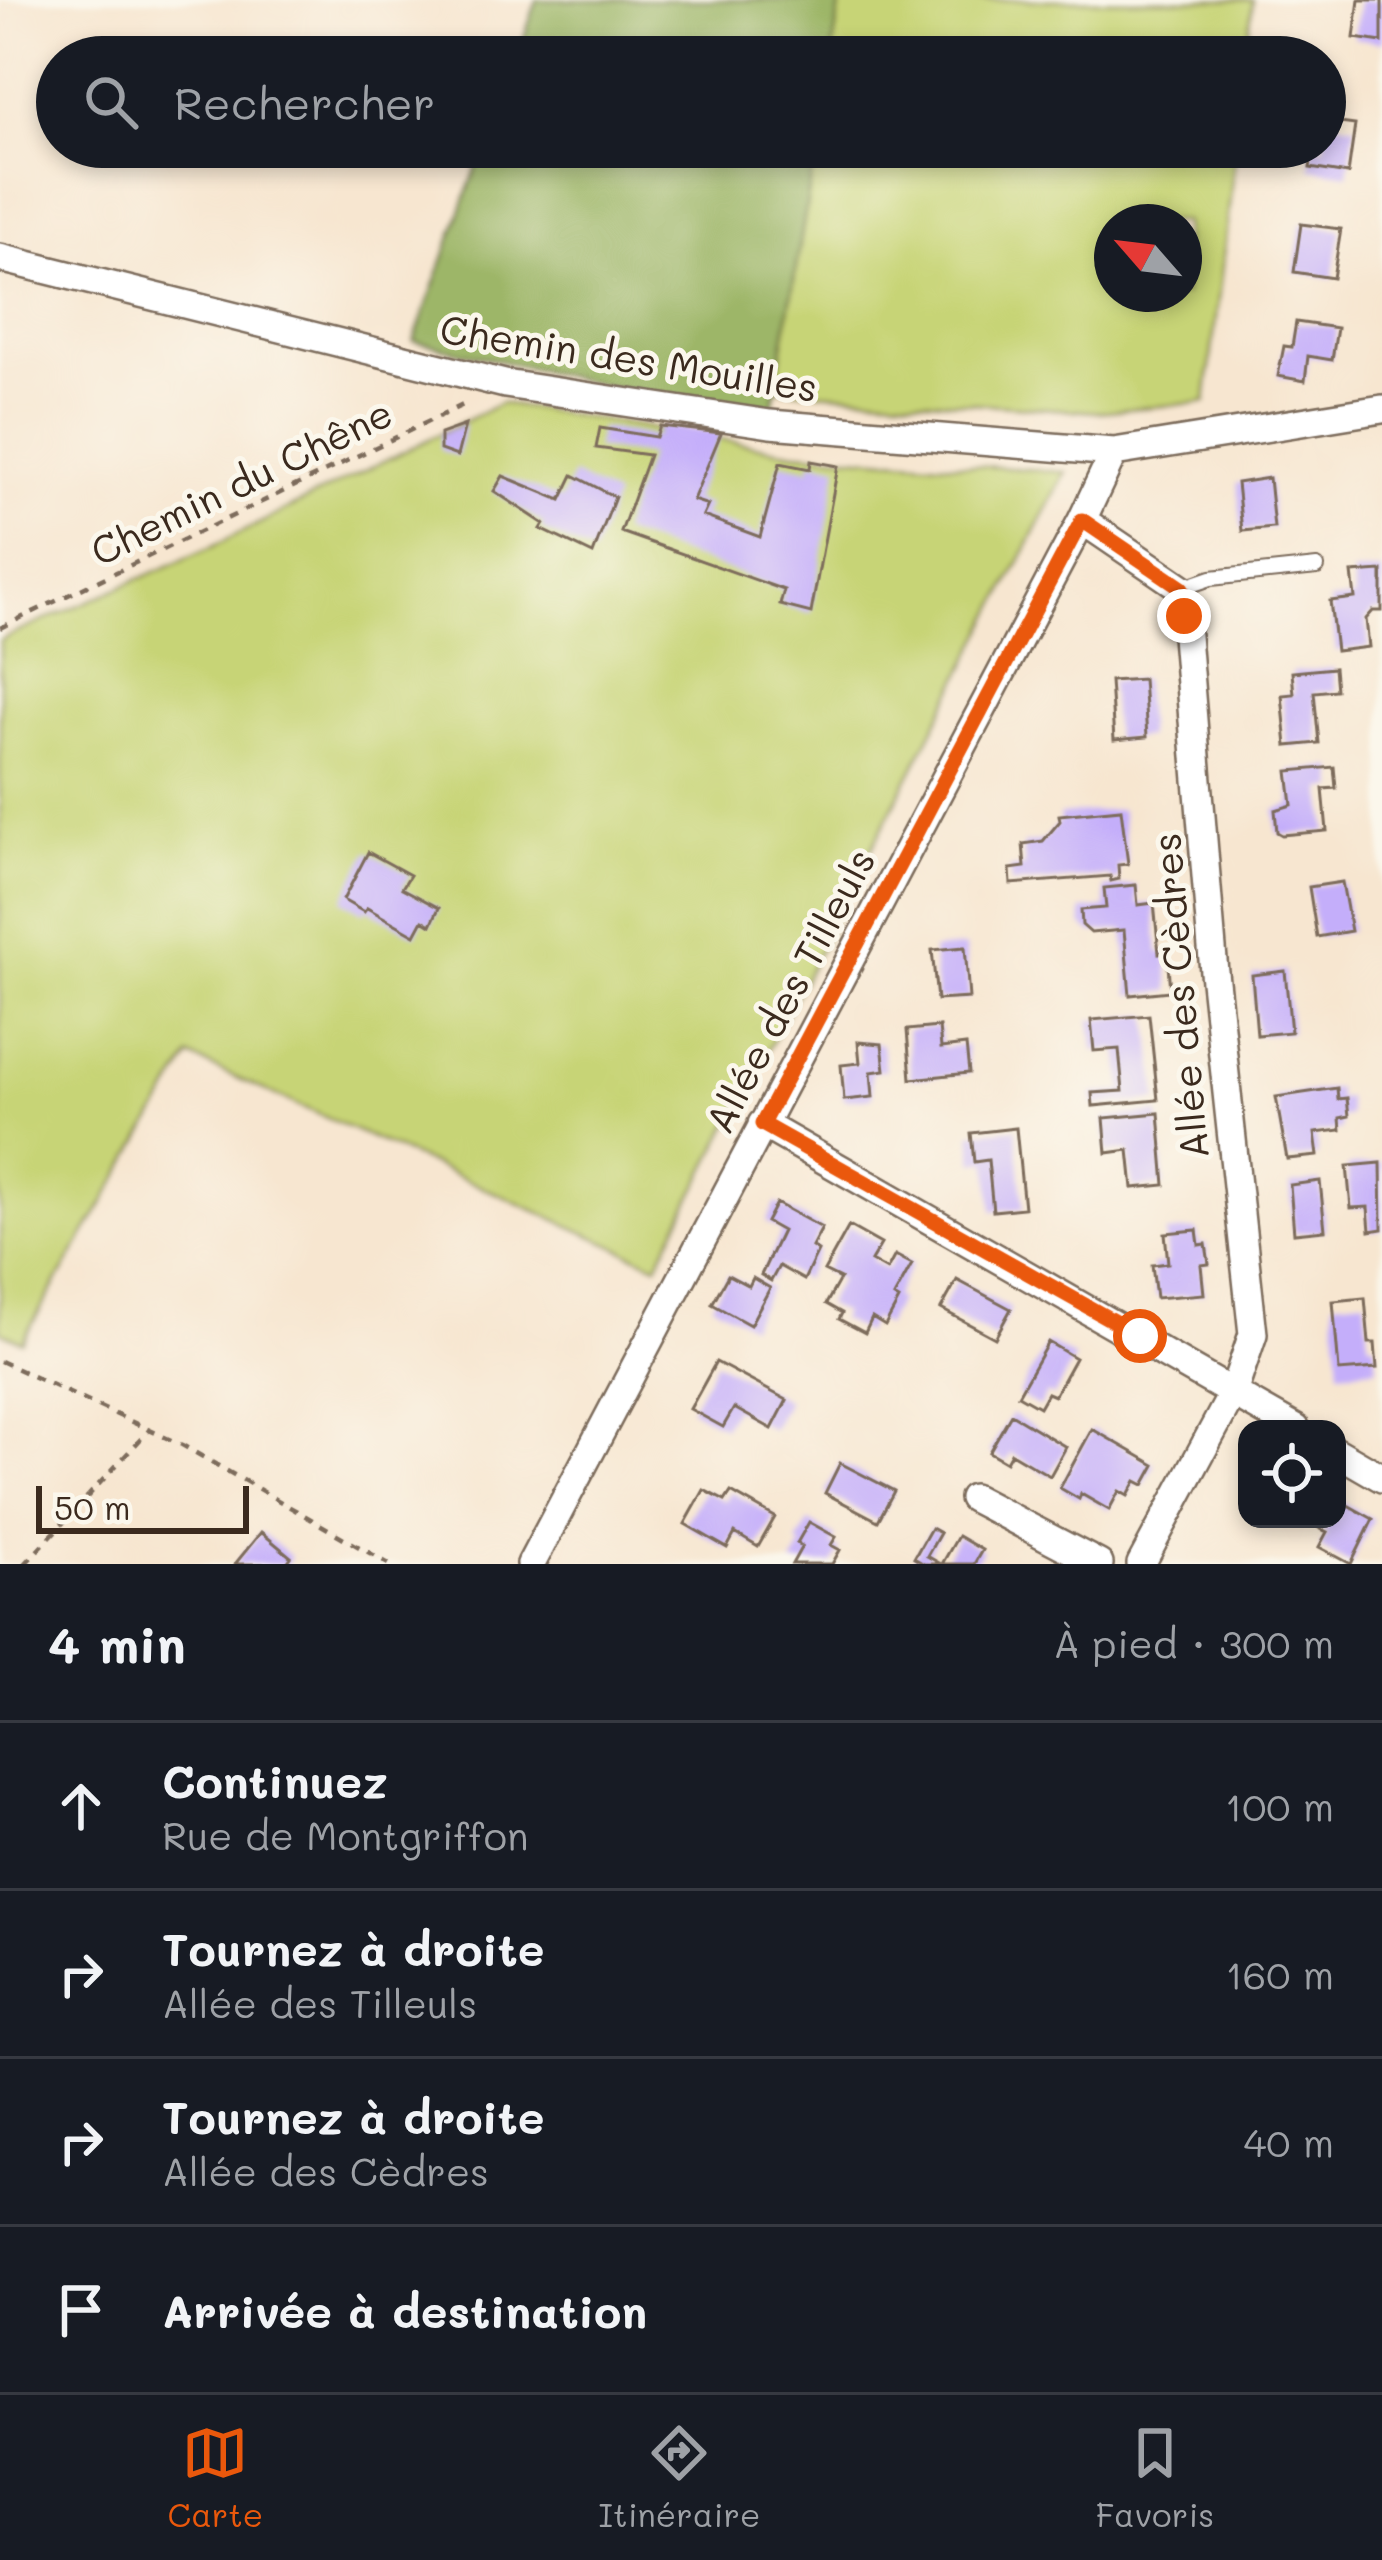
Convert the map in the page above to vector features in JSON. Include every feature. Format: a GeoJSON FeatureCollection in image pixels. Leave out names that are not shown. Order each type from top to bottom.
{"type":"FeatureCollection","features":[{"type":"Feature","properties":{"kind":"street","name":"Chemin des Mouilles"},"geometry":{"type":"LineString","coordinates":[[0,259],[505,385],[770,424],[1114,452],[1382,409]]}},
{"type":"Feature","properties":{"kind":"street","name":"Allée des Tilleuls"},"geometry":{"type":"LineString","coordinates":[[531,1564],[1114,452]]}},
{"type":"Feature","properties":{"kind":"street"},"geometry":{"type":"LineString","coordinates":[[1082,520],[1182,588]]}},
{"type":"Feature","properties":{"kind":"street","name":"Allée des Cèdres"},"geometry":{"type":"LineString","coordinates":[[1142,1564],[1233,1393],[1253,1334],[1214,972],[1182,588]]}},
{"type":"Feature","properties":{"kind":"street"},"geometry":{"type":"LineString","coordinates":[[762,1124],[1280,1420]]}},
{"type":"Feature","properties":{"kind":"street"},"geometry":{"type":"LineString","coordinates":[[1346,1457],[1382,1478]]}},
{"type":"Feature","properties":{"kind":"street"},"geometry":{"type":"LineString","coordinates":[[974,1498],[1100,1564]]}},
{"type":"Feature","properties":{"kind":"lane"},"geometry":{"type":"LineString","coordinates":[[1182,588],[1211,578],[1318,567]]}},
{"type":"Feature","properties":{"kind":"path","name":"Chemin du Chêne"},"geometry":{"type":"LineString","coordinates":[[0,628],[464,404]]}},
{"type":"Feature","properties":{"kind":"path"},"geometry":{"type":"LineString","coordinates":[[0,1361],[150,1429],[389,1564]]}},
{"type":"Feature","properties":{"kind":"path"},"geometry":{"type":"LineString","coordinates":[[25,1564],[150,1429]]}},
{"type":"Feature","properties":{"kind":"green space"},"geometry":{"type":"Polygon","coordinates":[[[537,0],[841,0],[835,36],[524,36],[537,0]]]}},
{"type":"Feature","properties":{"kind":"green space"},"geometry":{"type":"Polygon","coordinates":[[[841,0],[1253,0],[1249,36],[835,36],[841,0]]]}},
{"type":"Feature","properties":{"kind":"green space"},"geometry":{"type":"Polygon","coordinates":[[[476,168],[813,168],[770,424],[414,341],[476,168]]]}},
{"type":"Feature","properties":{"kind":"green space"},"geometry":{"type":"Polygon","coordinates":[[[813,168],[1234,168],[1206,402],[1097,412],[776,389],[813,168]]]}},
{"type":"Feature","properties":{"kind":"green space"},"geometry":{"type":"Polygon","coordinates":[[[501,403],[795,452],[1066,472],[657,1265],[190,1057],[22,1341],[0,1331],[0,640],[214,546],[501,403]]]}},
{"type":"Feature","properties":{"kind":"building"},"geometry":{"type":"Polygon","coordinates":[[[1359,0],[1382,0],[1382,42],[1354,38],[1359,0]]]}},
{"type":"Feature","properties":{"kind":"building"},"geometry":{"type":"Polygon","coordinates":[[[1346,124],[1355,125],[1348,174],[1310,168],[1346,168],[1346,124]]]}},
{"type":"Feature","properties":{"kind":"building"},"geometry":{"type":"Polygon","coordinates":[[[1301,224],[1341,229],[1333,278],[1294,272],[1301,224]]]}},
{"type":"Feature","properties":{"kind":"building"},"geometry":{"type":"Polygon","coordinates":[[[1296,322],[1337,328],[1332,360],[1308,356],[1305,381],[1278,376],[1284,346],[1292,347],[1296,322]]]}},
{"type":"Feature","properties":{"kind":"building"},"geometry":{"type":"Polygon","coordinates":[[[465,425],[457,456],[440,450],[440,434],[465,425]]]}},
{"type":"Feature","properties":{"kind":"building"},"geometry":{"type":"Polygon","coordinates":[[[660,426],[721,433],[693,500],[708,505],[703,516],[760,537],[780,463],[810,469],[811,461],[838,466],[811,613],[780,605],[784,590],[621,532],[649,455],[596,448],[600,428],[656,437],[660,426]]]}},
{"type":"Feature","properties":{"kind":"building"},"geometry":{"type":"Polygon","coordinates":[[[573,475],[615,497],[593,554],[541,529],[544,524],[494,491],[503,476],[561,500],[573,475]]]}},
{"type":"Feature","properties":{"kind":"building"},"geometry":{"type":"Polygon","coordinates":[[[1269,478],[1274,528],[1242,531],[1237,483],[1269,478]]]}},
{"type":"Feature","properties":{"kind":"building"},"geometry":{"type":"Polygon","coordinates":[[[1382,571],[1382,611],[1373,611],[1366,619],[1369,647],[1336,651],[1330,601],[1355,598],[1352,573],[1382,571]]]}},
{"type":"Feature","properties":{"kind":"building"},"geometry":{"type":"Polygon","coordinates":[[[1334,668],[1336,690],[1314,692],[1319,743],[1287,746],[1282,695],[1294,694],[1292,672],[1334,668]]]}},
{"type":"Feature","properties":{"kind":"building"},"geometry":{"type":"Polygon","coordinates":[[[1143,679],[1147,737],[1114,740],[1110,681],[1143,679]]]}},
{"type":"Feature","properties":{"kind":"building"},"geometry":{"type":"Polygon","coordinates":[[[1334,767],[1336,788],[1323,789],[1327,831],[1277,832],[1275,810],[1292,805],[1288,771],[1334,767]]]}},
{"type":"Feature","properties":{"kind":"building"},"geometry":{"type":"Polygon","coordinates":[[[1121,809],[1128,864],[1118,865],[1119,879],[1011,884],[1010,869],[1025,867],[1023,844],[1043,841],[1060,821],[1059,815],[1121,809]]]}},
{"type":"Feature","properties":{"kind":"building"},"geometry":{"type":"Polygon","coordinates":[[[368,852],[410,875],[402,888],[439,908],[431,925],[423,920],[415,935],[343,900],[368,852]]]}},
{"type":"Feature","properties":{"kind":"building"},"geometry":{"type":"Polygon","coordinates":[[[1342,882],[1351,931],[1317,937],[1309,887],[1342,882]]]}},
{"type":"Feature","properties":{"kind":"building"},"geometry":{"type":"Polygon","coordinates":[[[1136,885],[1138,905],[1154,903],[1159,953],[1167,952],[1170,991],[1130,995],[1124,930],[1091,933],[1082,925],[1081,910],[1106,908],[1104,888],[1136,885]]]}},
{"type":"Feature","properties":{"kind":"building"},"geometry":{"type":"Polygon","coordinates":[[[965,947],[969,998],[937,1000],[932,950],[965,947]]]}},
{"type":"Feature","properties":{"kind":"building"},"geometry":{"type":"Polygon","coordinates":[[[1285,971],[1291,1032],[1257,1035],[1252,975],[1285,971]]]}},
{"type":"Feature","properties":{"kind":"building"},"geometry":{"type":"Polygon","coordinates":[[[1149,1015],[1158,1100],[1093,1106],[1092,1093],[1123,1091],[1119,1049],[1094,1051],[1091,1020],[1149,1015]]]}},
{"type":"Feature","properties":{"kind":"building"},"geometry":{"type":"Polygon","coordinates":[[[939,1027],[941,1048],[966,1045],[969,1073],[911,1079],[907,1030],[939,1027]]]}},
{"type":"Feature","properties":{"kind":"building"},"geometry":{"type":"Polygon","coordinates":[[[858,1042],[882,1044],[885,1070],[871,1072],[873,1097],[844,1100],[841,1065],[860,1063],[858,1042]]]}},
{"type":"Feature","properties":{"kind":"building"},"geometry":{"type":"Polygon","coordinates":[[[1337,1088],[1338,1099],[1347,1098],[1349,1116],[1340,1118],[1341,1130],[1315,1133],[1318,1156],[1287,1159],[1276,1097],[1337,1088]]]}},
{"type":"Feature","properties":{"kind":"building"},"geometry":{"type":"Polygon","coordinates":[[[1159,1113],[1165,1185],[1133,1188],[1129,1150],[1107,1153],[1104,1118],[1159,1113]]]}},
{"type":"Feature","properties":{"kind":"building"},"geometry":{"type":"Polygon","coordinates":[[[1016,1128],[1024,1208],[993,1211],[988,1160],[974,1162],[971,1133],[1016,1128]]]}},
{"type":"Feature","properties":{"kind":"building"},"geometry":{"type":"Polygon","coordinates":[[[1381,1163],[1382,1229],[1370,1231],[1368,1207],[1351,1208],[1347,1166],[1381,1163]]]}},
{"type":"Feature","properties":{"kind":"building"},"geometry":{"type":"Polygon","coordinates":[[[1320,1181],[1325,1230],[1294,1233],[1290,1185],[1320,1181]]]}},
{"type":"Feature","properties":{"kind":"building"},"geometry":{"type":"Polygon","coordinates":[[[776,1203],[822,1228],[812,1247],[818,1251],[804,1280],[779,1266],[771,1281],[761,1275],[782,1231],[766,1222],[776,1203]]]}},
{"type":"Feature","properties":{"kind":"building"},"geometry":{"type":"Polygon","coordinates":[[[849,1226],[881,1244],[871,1261],[887,1270],[895,1255],[912,1264],[885,1326],[872,1318],[865,1333],[839,1319],[842,1313],[826,1304],[840,1279],[824,1271],[849,1226]]]}},
{"type":"Feature","properties":{"kind":"building"},"geometry":{"type":"Polygon","coordinates":[[[1197,1230],[1199,1245],[1206,1244],[1209,1264],[1201,1265],[1204,1294],[1156,1298],[1152,1265],[1168,1263],[1165,1233],[1197,1230]]]}},
{"type":"Feature","properties":{"kind":"building"},"geometry":{"type":"Polygon","coordinates":[[[728,1275],[749,1286],[753,1278],[770,1288],[750,1325],[712,1304],[728,1275]]]}},
{"type":"Feature","properties":{"kind":"building"},"geometry":{"type":"Polygon","coordinates":[[[957,1280],[1011,1309],[995,1338],[941,1309],[957,1280]]]}},
{"type":"Feature","properties":{"kind":"building"},"geometry":{"type":"Polygon","coordinates":[[[1365,1298],[1369,1343],[1375,1343],[1377,1368],[1339,1371],[1333,1301],[1365,1298]]]}},
{"type":"Feature","properties":{"kind":"building"},"geometry":{"type":"Polygon","coordinates":[[[1048,1342],[1075,1358],[1054,1396],[1047,1393],[1039,1407],[1018,1395],[1048,1342]]]}},
{"type":"Feature","properties":{"kind":"building"},"geometry":{"type":"Polygon","coordinates":[[[716,1362],[787,1400],[772,1429],[734,1408],[723,1427],[690,1409],[716,1362]]]}},
{"type":"Feature","properties":{"kind":"building"},"geometry":{"type":"Polygon","coordinates":[[[1011,1414],[1066,1447],[1050,1476],[1011,1453],[1006,1462],[989,1452],[1011,1414]]]}},
{"type":"Feature","properties":{"kind":"building"},"geometry":{"type":"Polygon","coordinates":[[[1092,1429],[1155,1465],[1144,1485],[1136,1481],[1128,1496],[1119,1491],[1109,1510],[1060,1488],[1092,1429]]]}},
{"type":"Feature","properties":{"kind":"building"},"geometry":{"type":"Polygon","coordinates":[[[840,1463],[894,1491],[878,1521],[825,1493],[840,1463]]]}},
{"type":"Feature","properties":{"kind":"building"},"geometry":{"type":"Polygon","coordinates":[[[704,1490],[725,1501],[731,1492],[775,1517],[758,1547],[735,1533],[727,1548],[685,1524],[704,1490]]]}},
{"type":"Feature","properties":{"kind":"building"},"geometry":{"type":"Polygon","coordinates":[[[1346,1504],[1373,1519],[1351,1564],[1319,1547],[1327,1532],[1319,1528],[1346,1528],[1346,1504]]]}},
{"type":"Feature","properties":{"kind":"building"},"geometry":{"type":"Polygon","coordinates":[[[809,1522],[836,1537],[831,1545],[840,1550],[832,1564],[792,1564],[809,1522]]]}},
{"type":"Feature","properties":{"kind":"building"},"geometry":{"type":"Polygon","coordinates":[[[931,1528],[940,1533],[927,1556],[941,1564],[924,1564],[914,1558],[931,1528]]]}},
{"type":"Feature","properties":{"kind":"building"},"geometry":{"type":"Polygon","coordinates":[[[261,1532],[291,1557],[286,1564],[235,1564],[261,1532]]]}},
{"type":"Feature","properties":{"kind":"building"},"geometry":{"type":"Polygon","coordinates":[[[958,1536],[982,1550],[974,1564],[942,1564],[958,1536]]]}},
{"type":"Feature","properties":{"kind":"route"},"geometry":{"type":"LineString","coordinates":[[1140,1336],[762,1124],[1082,520],[1182,588],[1184,616]]}}]}
